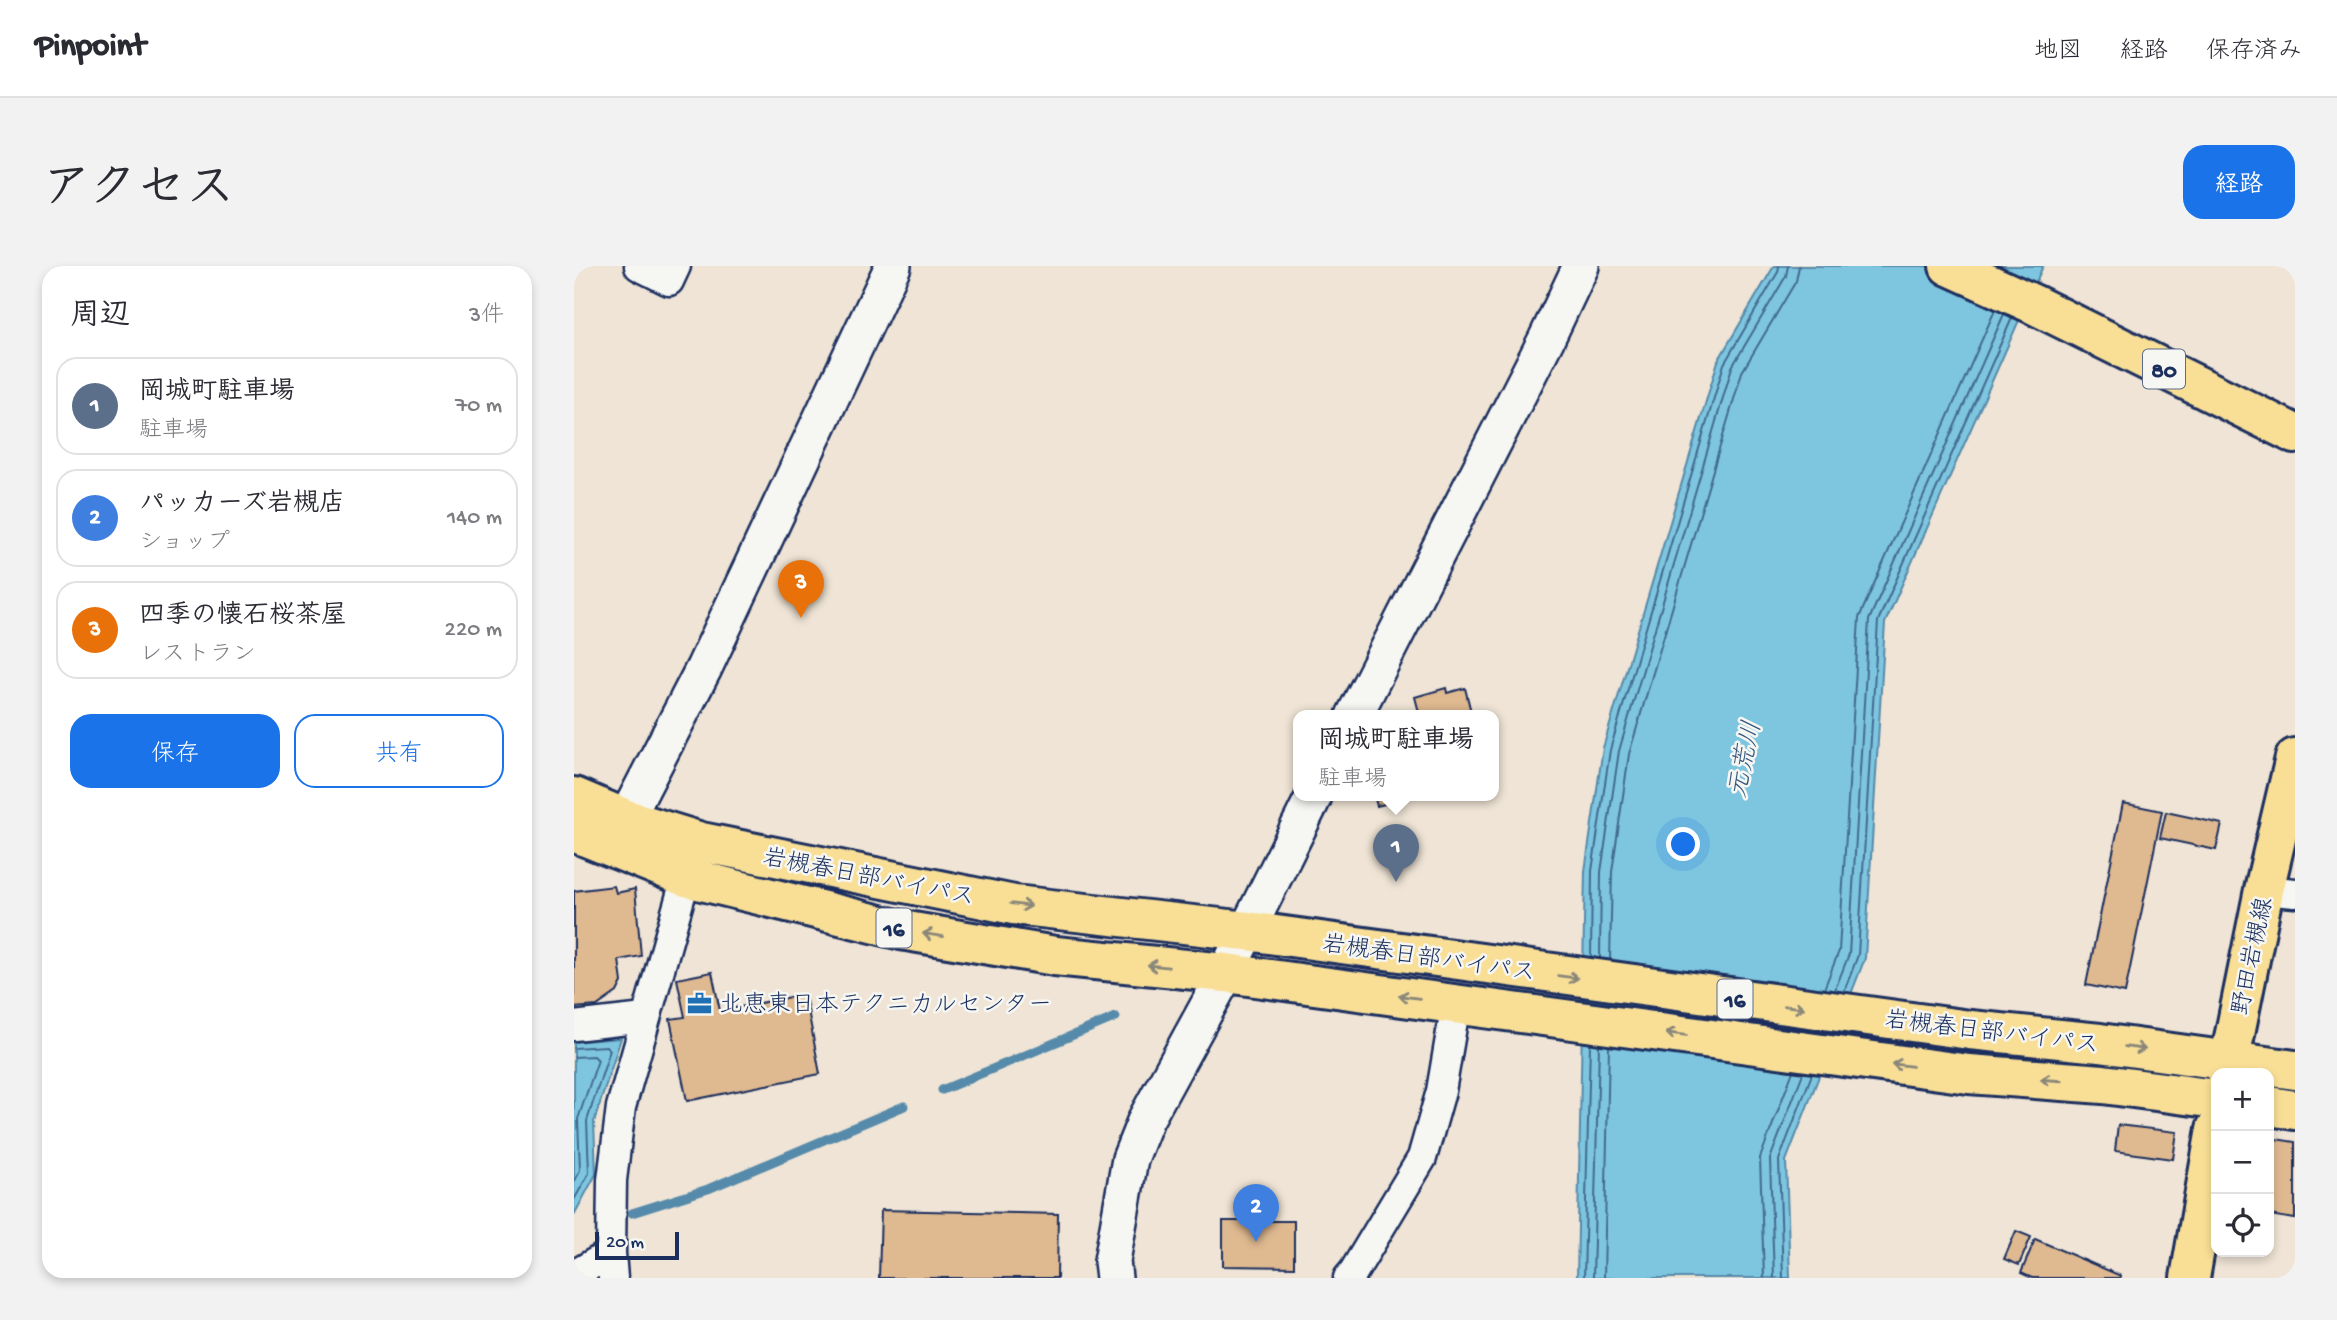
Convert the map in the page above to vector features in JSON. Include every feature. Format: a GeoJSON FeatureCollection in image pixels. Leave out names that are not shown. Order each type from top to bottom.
{"type":"FeatureCollection","features":[{"type":"Feature","properties":{"kind":"main road","name":"80"},"geometry":{"type":"LineString","coordinates":[[1949,266],[2033,304],[2295,434]]}},
{"type":"Feature","properties":{"kind":"main road","name":"野田岩槻線"},"geometry":{"type":"LineString","coordinates":[[2228,1067],[2280,892],[2295,758]]}},
{"type":"Feature","properties":{"kind":"main road","name":"岩槻春日部バイパス"},"geometry":{"type":"LineString","coordinates":[[574,797],[620,834],[685,877],[901,930],[1055,956],[1226,973],[1969,1074],[2103,1084],[2211,1098]]}},
{"type":"Feature","properties":{"kind":"main road","name":"岩槻春日部バイパス"},"geometry":{"type":"LineString","coordinates":[[574,832],[701,842],[1014,905],[1247,931],[1501,968],[1970,1030],[2100,1043],[2228,1067],[2295,1070]]}},
{"type":"Feature","properties":{"kind":"main road"},"geometry":{"type":"LineString","coordinates":[[2274,1107],[2295,1110]]}},
{"type":"Feature","properties":{"kind":"main road"},"geometry":{"type":"LineString","coordinates":[[2190,1278],[2216,1131]]}},
{"type":"Feature","properties":{"kind":"street"},"geometry":{"type":"LineString","coordinates":[[639,266],[669,281],[676,266]]}},
{"type":"Feature","properties":{"kind":"street"},"geometry":{"type":"LineString","coordinates":[[620,834],[704,668],[893,266]]}},
{"type":"Feature","properties":{"kind":"street"},"geometry":{"type":"LineString","coordinates":[[1357,710],[1581,266]]}},
{"type":"Feature","properties":{"kind":"street"},"geometry":{"type":"LineString","coordinates":[[1114,1278],[1112,1261],[1130,1159],[1146,1119],[1226,973],[1312,801]]}},
{"type":"Feature","properties":{"kind":"street"},"geometry":{"type":"LineString","coordinates":[[574,1275],[612,1266],[612,1180],[621,1107],[685,877],[701,842]]}},
{"type":"Feature","properties":{"kind":"street"},"geometry":{"type":"LineString","coordinates":[[1348,1278],[1422,1158],[1441,1091],[1456,1003]]}},
{"type":"Feature","properties":{"kind":"street"},"geometry":{"type":"LineString","coordinates":[[574,1026],[645,1018]]}},
{"type":"Feature","properties":{"kind":"water","name":"元荒川"},"geometry":{"type":"Polygon","coordinates":[[[1774,266],[2043,266],[1885,623],[1865,958],[1786,1161],[1790,1278],[1577,1278],[1585,871],[1603,748],[1718,361],[1774,266]]]}},
{"type":"Feature","properties":{"kind":"water"},"geometry":{"type":"Polygon","coordinates":[[[621,1038],[594,1122],[596,1174],[574,1215],[574,1042],[621,1038]]]}},
{"type":"Feature","properties":{"kind":"building"},"geometry":{"type":"Polygon","coordinates":[[[1446,688],[1447,693],[1465,688],[1470,710],[1418,710],[1415,697],[1446,688]]]}},
{"type":"Feature","properties":{"kind":"building"},"geometry":{"type":"Polygon","coordinates":[[[1376,801],[1396,801],[1377,806],[1376,801]]]}},
{"type":"Feature","properties":{"kind":"building"},"geometry":{"type":"Polygon","coordinates":[[[2123,803],[2162,811],[2125,993],[2086,985],[2123,803]]]}},
{"type":"Feature","properties":{"kind":"building"},"geometry":{"type":"Polygon","coordinates":[[[2166,812],[2222,824],[2216,850],[2160,838],[2166,812]]]}},
{"type":"Feature","properties":{"kind":"building"},"geometry":{"type":"Polygon","coordinates":[[[614,886],[616,893],[635,889],[641,956],[619,960],[622,982],[617,992],[597,1006],[574,1008],[574,891],[614,886]]]}},
{"type":"Feature","properties":{"kind":"building"},"geometry":{"type":"Polygon","coordinates":[[[712,972],[720,1011],[805,994],[820,1074],[687,1101],[670,1019],[685,1017],[677,979],[712,972]]]}},
{"type":"Feature","properties":{"kind":"building"},"geometry":{"type":"Polygon","coordinates":[[[2118,1125],[2177,1132],[2173,1159],[2115,1151],[2118,1125]]]}},
{"type":"Feature","properties":{"kind":"building"},"geometry":{"type":"Polygon","coordinates":[[[2274,1139],[2295,1142],[2295,1219],[2274,1216],[2274,1139]]]}},
{"type":"Feature","properties":{"kind":"building"},"geometry":{"type":"Polygon","coordinates":[[[881,1210],[1058,1214],[1057,1278],[879,1278],[881,1210]]]}},
{"type":"Feature","properties":{"kind":"building"},"geometry":{"type":"Polygon","coordinates":[[[1223,1221],[1294,1221],[1294,1267],[1223,1266],[1223,1221]]]}},
{"type":"Feature","properties":{"kind":"building"},"geometry":{"type":"Polygon","coordinates":[[[2016,1231],[2031,1237],[2019,1265],[2004,1259],[2016,1231]]]}},
{"type":"Feature","properties":{"kind":"building"},"geometry":{"type":"Polygon","coordinates":[[[2035,1239],[2121,1276],[2032,1278],[2021,1273],[2035,1239]]]}},
{"type":"Feature","properties":{"kind":"waterway"},"geometry":{"type":"LineString","coordinates":[[942,1090],[1116,1017]]}},
{"type":"Feature","properties":{"kind":"waterway"},"geometry":{"type":"LineString","coordinates":[[632,1213],[708,1189],[904,1106]]}},
{"type":"Feature","properties":{"kind":"place","name":"四季の懐石桜茶屋"},"geometry":{"type":"Point","coordinates":[801,618]}},
{"type":"Feature","properties":{"kind":"place","name":"岡城町駐車場"},"geometry":{"type":"Point","coordinates":[1396,882]}},
{"type":"Feature","properties":{"kind":"place","name":"北恵東日本テクニカルセンター"},"geometry":{"type":"Point","coordinates":[699,1003]}},
{"type":"Feature","properties":{"kind":"place","name":"パッカーズ岩槻店"},"geometry":{"type":"Point","coordinates":[1256,1242]}}]}
